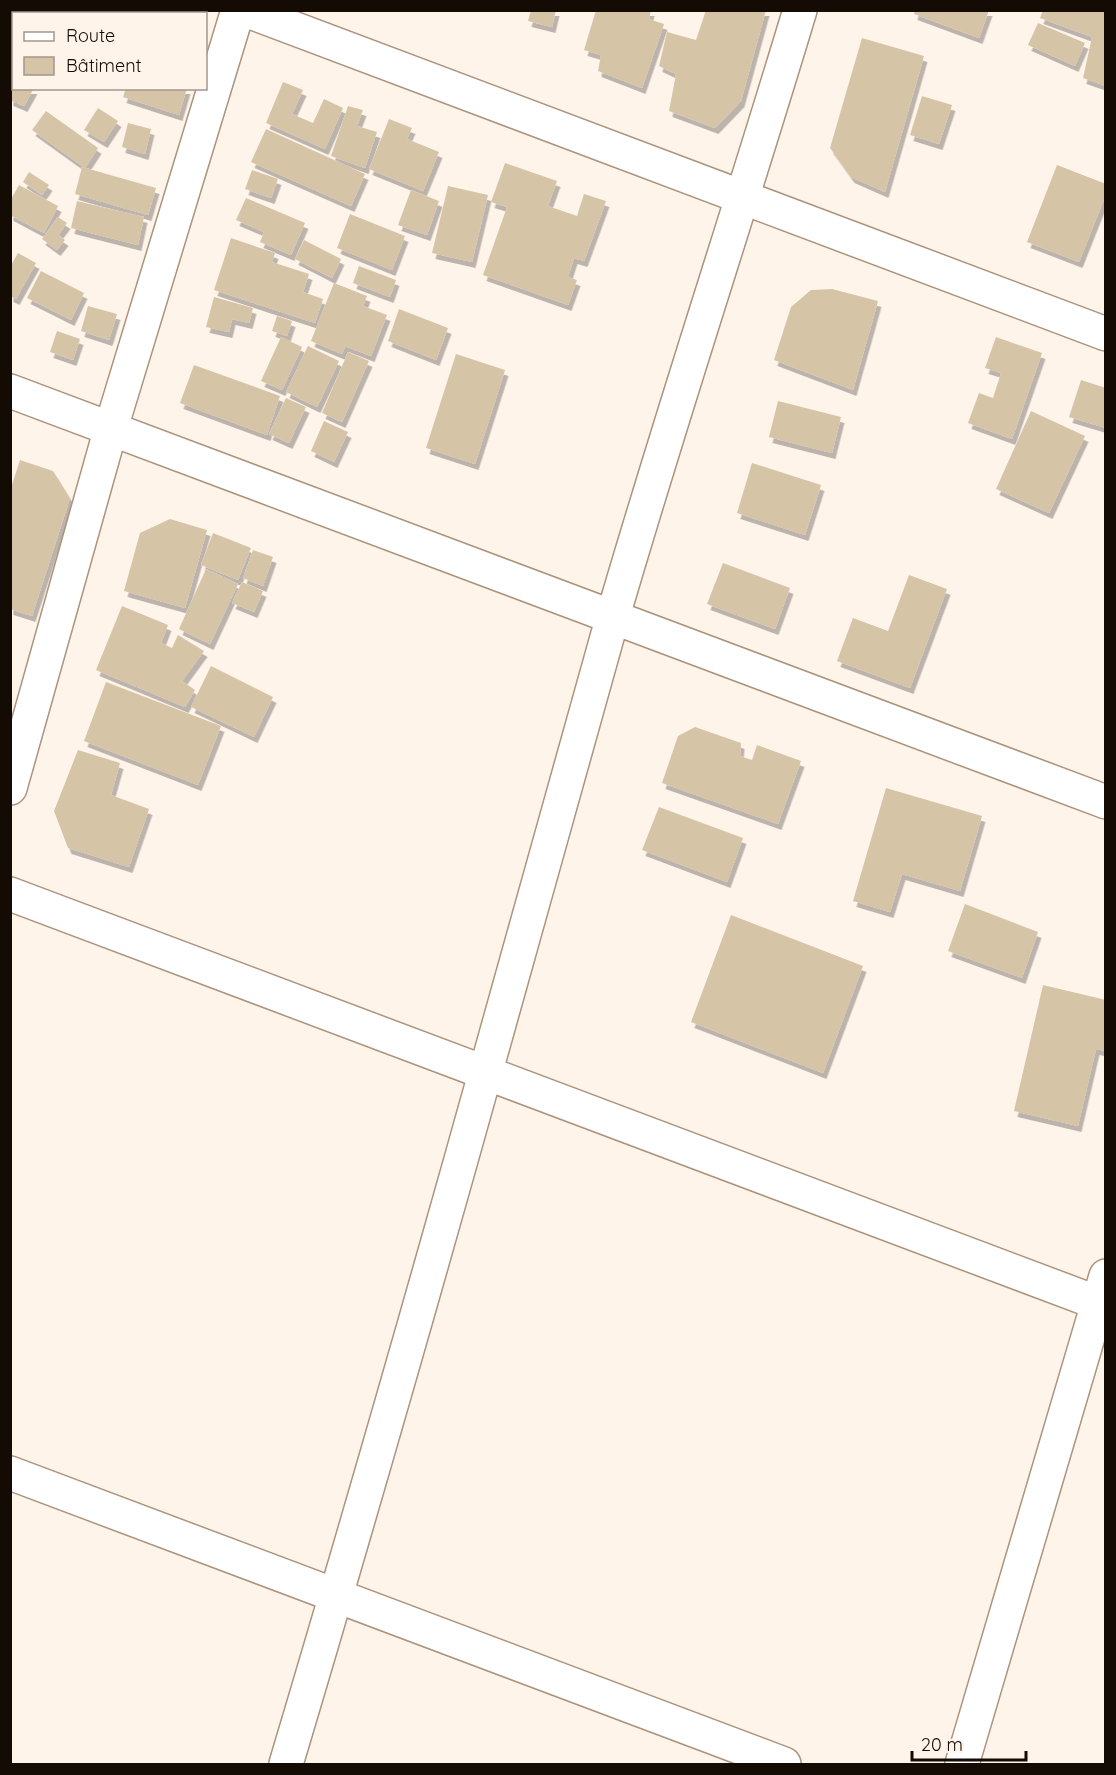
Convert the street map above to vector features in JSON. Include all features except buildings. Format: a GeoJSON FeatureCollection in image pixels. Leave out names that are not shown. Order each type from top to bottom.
{"type":"FeatureCollection","features":[{"type":"Feature","properties":{"kind":"street"},"geometry":{"type":"LineString","coordinates":[[10,788],[111,428],[238,10]]}},
{"type":"Feature","properties":{"kind":"street"},"geometry":{"type":"LineString","coordinates":[[245,10],[1106,334]]}},
{"type":"Feature","properties":{"kind":"street"},"geometry":{"type":"LineString","coordinates":[[286,1764],[486,1073],[613,617],[673,415],[743,198],[800,10]]}},
{"type":"Feature","properties":{"kind":"street"},"geometry":{"type":"LineString","coordinates":[[10,391],[1106,802]]}},
{"type":"Feature","properties":{"kind":"street"},"geometry":{"type":"LineString","coordinates":[[10,894],[486,1073],[1103,1295],[962,1764]]}},
{"type":"Feature","properties":{"kind":"street"},"geometry":{"type":"LineString","coordinates":[[10,1473],[784,1764]]}}]}
